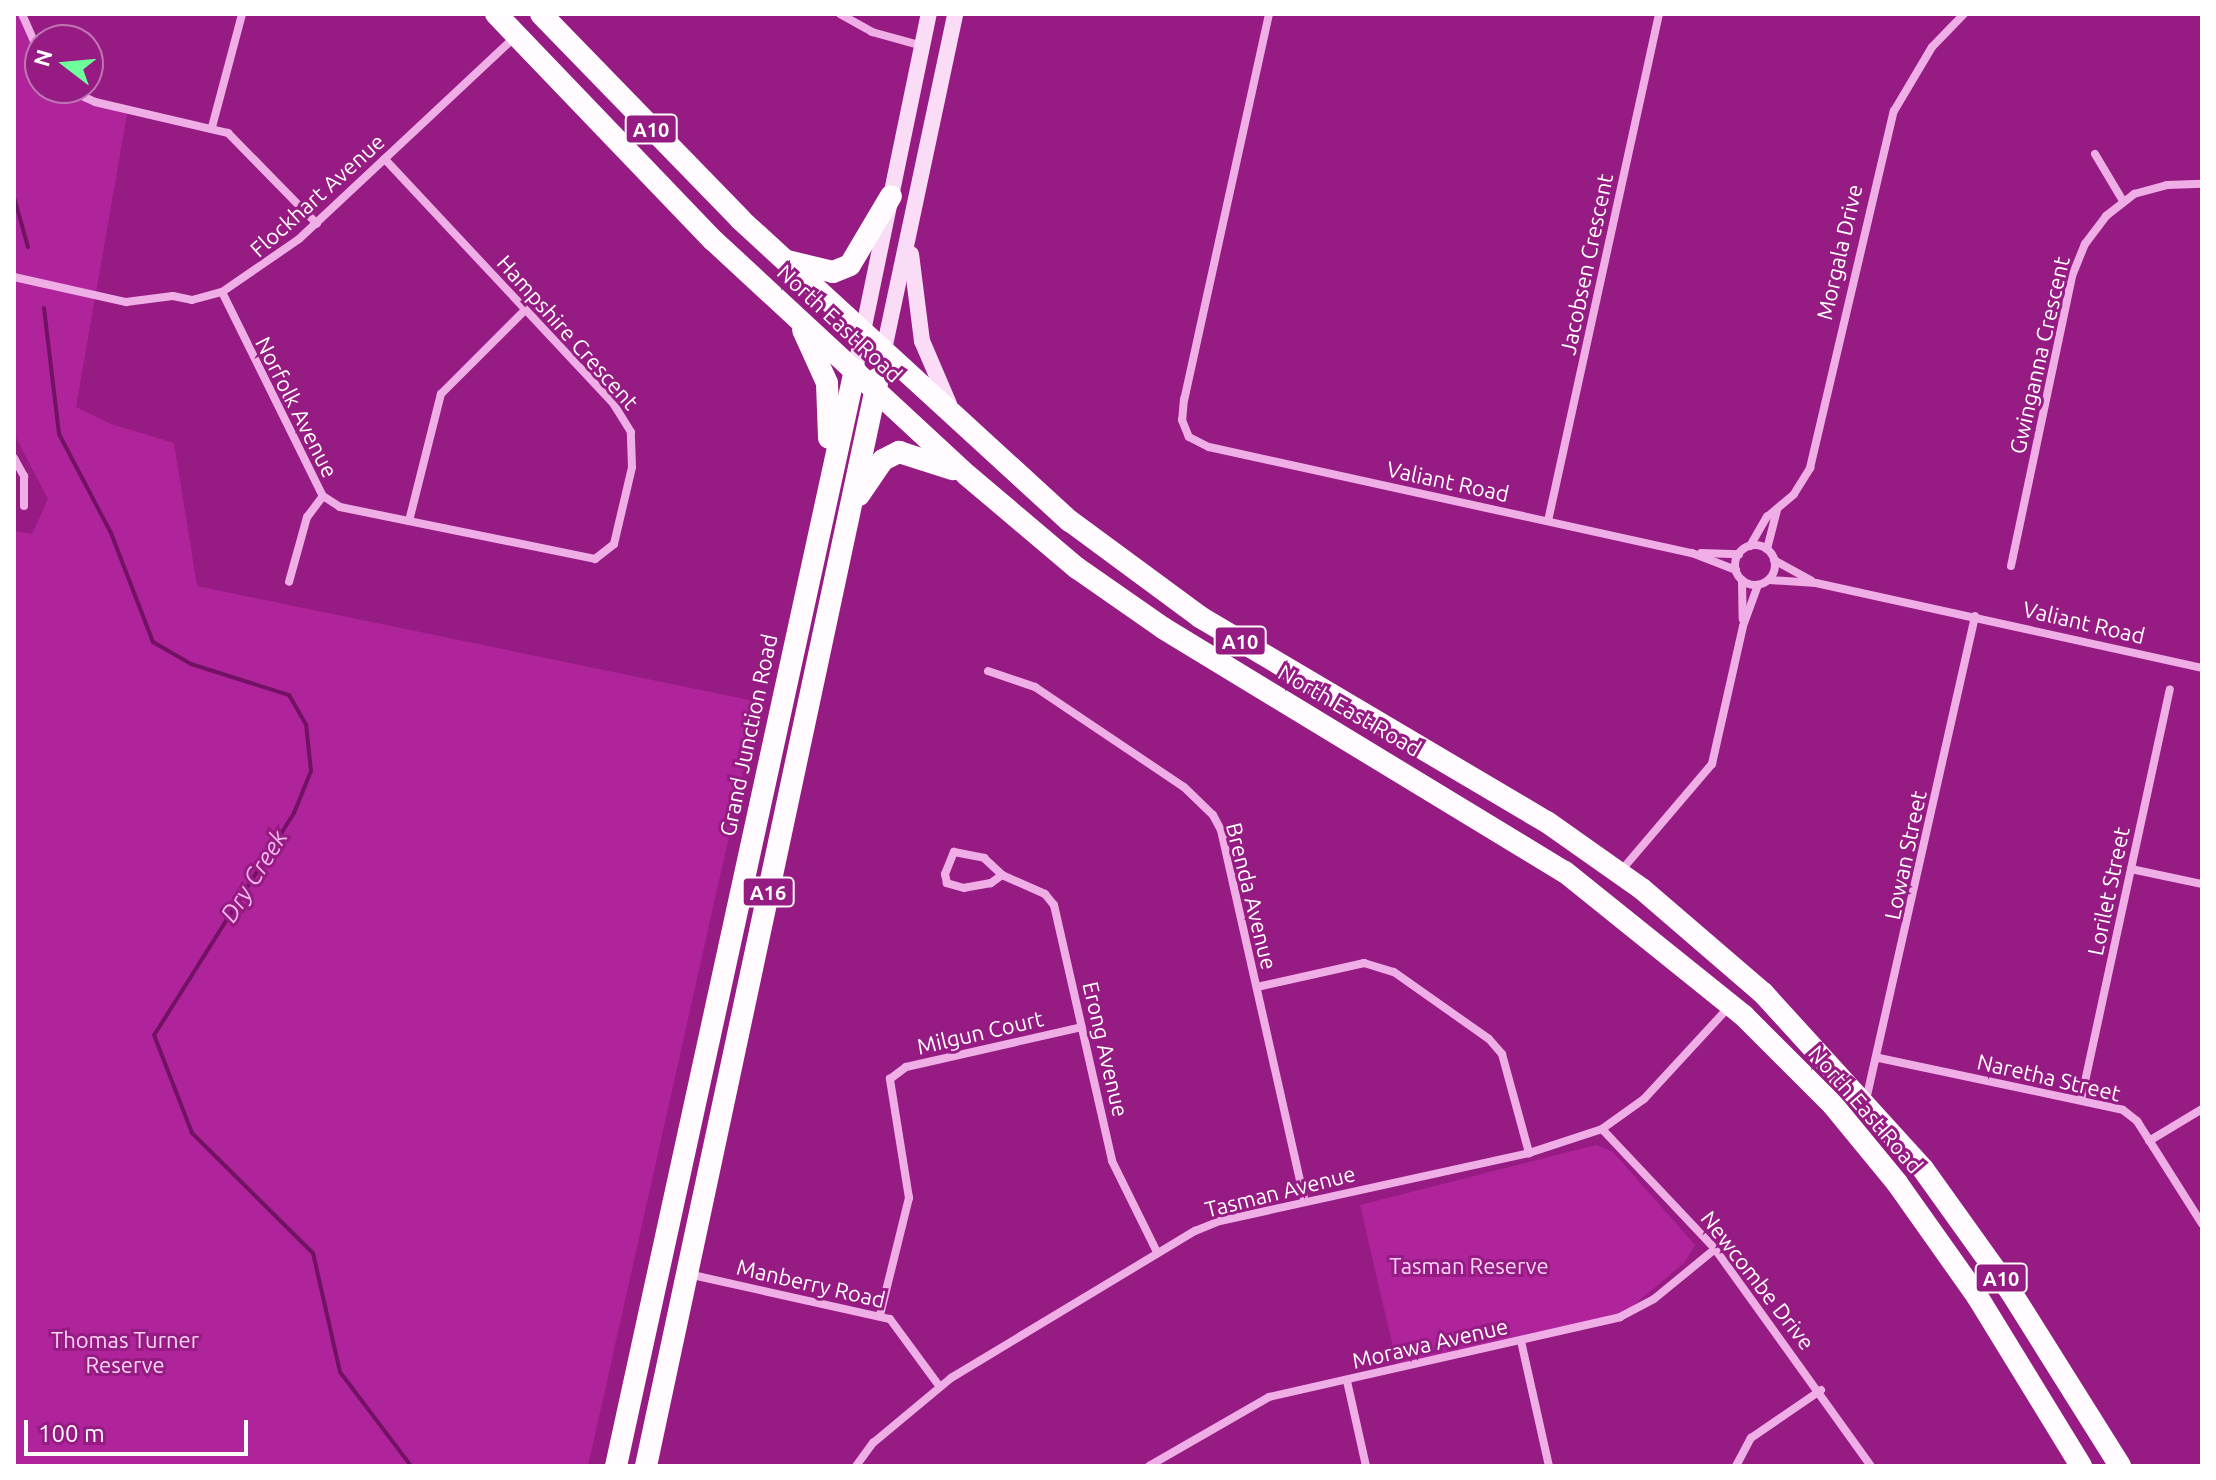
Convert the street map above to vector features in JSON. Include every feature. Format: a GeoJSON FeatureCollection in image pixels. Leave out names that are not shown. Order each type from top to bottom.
{"type":"FeatureCollection","features":[{"type":"Feature","properties":{"kind":"highway","name":"North East Road"},"geometry":{"type":"LineString","coordinates":[[496,14],[518,25],[713,240],[968,476],[1077,568],[1152,621],[1565,872],[1627,918],[1731,1004],[1827,1099],[1879,1160],[1945,1248],[2081,1466]]}},
{"type":"Feature","properties":{"kind":"highway","name":"North East Road"},"geometry":{"type":"LineString","coordinates":[[541,14],[782,259],[959,424],[1070,521],[1200,617],[1502,795],[1619,872],[1763,993],[1866,1100],[1967,1227],[2120,1466]]}},
{"type":"Feature","properties":{"kind":"highway"},"geometry":{"type":"LineString","coordinates":[[518,25],[563,37]]}},
{"type":"Feature","properties":{"kind":"highway"},"geometry":{"type":"LineString","coordinates":[[782,259],[826,272],[850,265],[891,196]]}},
{"type":"Feature","properties":{"kind":"highway"},"geometry":{"type":"LineString","coordinates":[[793,311],[822,369],[829,396],[826,500]]}},
{"type":"Feature","properties":{"kind":"highway","name":"A16"},"geometry":{"type":"LineString","coordinates":[[646,1466],[883,354]]}},
{"type":"Feature","properties":{"kind":"highway","name":"Grand Junction Road"},"geometry":{"type":"LineString","coordinates":[[616,1466],[855,370]]}},
{"type":"Feature","properties":{"kind":"highway"},"geometry":{"type":"LineString","coordinates":[[849,511],[874,469],[899,452],[920,454],[968,476]]}},
{"type":"Feature","properties":{"kind":"highway"},"geometry":{"type":"LineString","coordinates":[[774,735],[800,741]]}},
{"type":"Feature","properties":{"kind":"highway"},"geometry":{"type":"LineString","coordinates":[[1565,872],[1594,876],[1619,872],[1627,918]]}},
{"type":"Feature","properties":{"kind":"highway"},"geometry":{"type":"LineString","coordinates":[[1827,1099],[1866,1100],[1866,1129],[1879,1160]]}},
{"type":"Feature","properties":{"kind":"highway"},"geometry":{"type":"LineString","coordinates":[[659,1268],[687,1274]]}},
{"type":"Feature","properties":{"kind":"main road","name":"Grand Junction Road"},"geometry":{"type":"LineString","coordinates":[[855,370],[929,14]]}},
{"type":"Feature","properties":{"kind":"main road","name":"A16"},"geometry":{"type":"LineString","coordinates":[[883,354],[955,14]]}},
{"type":"Feature","properties":{"kind":"main road"},"geometry":{"type":"LineString","coordinates":[[923,46],[948,52]]}},
{"type":"Feature","properties":{"kind":"main road"},"geometry":{"type":"LineString","coordinates":[[910,232],[922,341],[959,424]]}},
{"type":"Feature","properties":{"kind":"street"},"geometry":{"type":"LineString","coordinates":[[212,127],[242,14]]}},
{"type":"Feature","properties":{"kind":"street"},"geometry":{"type":"LineString","coordinates":[[840,14],[872,32],[923,46]]}},
{"type":"Feature","properties":{"kind":"street","name":"Valiant Road"},"geometry":{"type":"LineString","coordinates":[[1269,14],[1184,399],[1182,420],[1196,442],[1692,553],[1736,570]]}},
{"type":"Feature","properties":{"kind":"street","name":"Jacobsen Crescent"},"geometry":{"type":"LineString","coordinates":[[1548,521],[1659,14]]}},
{"type":"Feature","properties":{"kind":"street","name":"Morgala Drive"},"geometry":{"type":"LineString","coordinates":[[1750,546],[1777,509],[1794,494],[1810,468],[1894,111],[1925,56],[1964,14]]}},
{"type":"Feature","properties":{"kind":"street","name":"Flockhart Avenue"},"geometry":{"type":"LineString","coordinates":[[14,277],[134,302],[222,292],[263,268],[317,224],[518,25]]}},
{"type":"Feature","properties":{"kind":"street"},"geometry":{"type":"LineString","coordinates":[[104,104],[212,127],[240,142],[317,224]]}},
{"type":"Feature","properties":{"kind":"street"},"geometry":{"type":"LineString","coordinates":[[2095,154],[2123,201]]}},
{"type":"Feature","properties":{"kind":"street","name":"Hampshire Crescent"},"geometry":{"type":"LineString","coordinates":[[323,496],[340,507],[584,559],[604,557],[612,548],[634,457],[631,432],[604,393],[385,159]]}},
{"type":"Feature","properties":{"kind":"street","name":"Gwinganna Crescent"},"geometry":{"type":"LineString","coordinates":[[2011,566],[2072,276],[2093,231],[2123,201],[2149,188],[2202,184]]}},
{"type":"Feature","properties":{"kind":"street","name":"Norfolk Avenue"},"geometry":{"type":"LineString","coordinates":[[222,292],[323,496],[307,517],[289,582]]}},
{"type":"Feature","properties":{"kind":"street"},"geometry":{"type":"LineString","coordinates":[[409,521],[441,394],[525,310]]}},
{"type":"Feature","properties":{"kind":"street"},"geometry":{"type":"LineString","coordinates":[[14,458],[24,476],[24,506]]}},
{"type":"Feature","properties":{"kind":"street","name":"Morgala Drive"},"geometry":{"type":"LineString","coordinates":[[1767,549],[1777,509]]}},
{"type":"Feature","properties":{"kind":"street"},"geometry":{"type":"LineString","coordinates":[[1742,580],[1758,585],[1769,580],[1774,560],[1767,549],[1750,546],[1739,554],[1736,570],[1742,580],[1743,626]]}},
{"type":"Feature","properties":{"kind":"street","name":"Valiant Road"},"geometry":{"type":"LineString","coordinates":[[1692,553],[1739,554]]}},
{"type":"Feature","properties":{"kind":"street","name":"Valiant Road"},"geometry":{"type":"LineString","coordinates":[[1774,560],[1816,583]]}},
{"type":"Feature","properties":{"kind":"street","name":"Valiant Road"},"geometry":{"type":"LineString","coordinates":[[1769,580],[1816,583],[2202,668]]}},
{"type":"Feature","properties":{"kind":"street"},"geometry":{"type":"LineString","coordinates":[[1619,872],[1712,764],[1743,626],[1758,585]]}},
{"type":"Feature","properties":{"kind":"street","name":"Lowan Street"},"geometry":{"type":"LineString","coordinates":[[1866,1100],[1879,1058],[1975,616]]}},
{"type":"Feature","properties":{"kind":"street","name":"Brenda Avenue"},"geometry":{"type":"LineString","coordinates":[[988,671],[1035,687],[1203,803],[1221,830],[1305,1202]]}},
{"type":"Feature","properties":{"kind":"street","name":"Lorilet Street"},"geometry":{"type":"LineString","coordinates":[[2081,1100],[2170,690]]}},
{"type":"Feature","properties":{"kind":"street","name":"Erong Avenue"},"geometry":{"type":"LineString","coordinates":[[1002,875],[991,883],[964,888],[947,883],[945,874],[954,852],[984,858],[1002,875],[1034,887],[1054,905],[1119,1181],[1157,1252]]}},
{"type":"Feature","properties":{"kind":"street"},"geometry":{"type":"LineString","coordinates":[[2131,869],[2202,884]]}},
{"type":"Feature","properties":{"kind":"street"},"geometry":{"type":"LineString","coordinates":[[1257,987],[1364,963],[1394,972],[1489,1039],[1502,1054],[1529,1153]]}},
{"type":"Feature","properties":{"kind":"street","name":"Tasman Avenue"},"geometry":{"type":"LineString","coordinates":[[856,1466],[873,1443],[940,1387],[1157,1252],[1220,1221],[1529,1153],[1602,1129],[1644,1099],[1731,1004]]}},
{"type":"Feature","properties":{"kind":"street","name":"Milgun Court"},"geometry":{"type":"LineString","coordinates":[[880,1315],[909,1198],[890,1079],[906,1067],[1082,1027]]}},
{"type":"Feature","properties":{"kind":"street","name":"Naretha Street"},"geometry":{"type":"LineString","coordinates":[[1879,1058],[2123,1110],[2149,1141],[2202,1224]]}},
{"type":"Feature","properties":{"kind":"street"},"geometry":{"type":"LineString","coordinates":[[2149,1141],[2202,1109]]}},
{"type":"Feature","properties":{"kind":"street","name":"Newcombe Drive"},"geometry":{"type":"LineString","coordinates":[[1602,1129],[1715,1249],[1821,1390],[1871,1466]]}},
{"type":"Feature","properties":{"kind":"street","name":"Morawa Avenue"},"geometry":{"type":"LineString","coordinates":[[1153,1465],[1248,1405],[1521,1341],[1640,1307],[1715,1249]]}},
{"type":"Feature","properties":{"kind":"street","name":"Manberry Road"},"geometry":{"type":"LineString","coordinates":[[687,1274],[880,1315],[900,1327],[940,1387]]}},
{"type":"Feature","properties":{"kind":"street"},"geometry":{"type":"LineString","coordinates":[[1521,1341],[1549,1466]]}},
{"type":"Feature","properties":{"kind":"street"},"geometry":{"type":"LineString","coordinates":[[1347,1381],[1366,1466]]}},
{"type":"Feature","properties":{"kind":"street"},"geometry":{"type":"LineString","coordinates":[[1736,1466],[1751,1438],[1821,1390]]}},
{"type":"Feature","properties":{"kind":"green space","name":"Thomas Turner Reserve"},"geometry":{"type":"Polygon","coordinates":[[[14,14],[22,14],[26,24],[24,104],[104,104],[104,101],[128,109],[76,407],[111,424],[174,443],[197,586],[759,702],[588,1466],[14,1466],[14,531],[32,534],[48,499],[14,434],[14,14]]]}},
{"type":"Feature","properties":{"kind":"green space","name":"Tasman Reserve"},"geometry":{"type":"Polygon","coordinates":[[[1596,1145],[1613,1152],[1695,1245],[1685,1262],[1620,1317],[1398,1369],[1360,1205],[1596,1145]]]}},
{"type":"Feature","properties":{"kind":"waterway","name":"Dry Creek"},"geometry":{"type":"LineString","coordinates":[[14,197],[28,247]]}},
{"type":"Feature","properties":{"kind":"waterway","name":"Dry Creek"},"geometry":{"type":"LineString","coordinates":[[44,308],[59,434],[111,533],[153,642],[191,664],[289,695],[306,724],[311,771],[294,813],[154,1035],[192,1133],[313,1253],[340,1372],[411,1466]]}}]}
